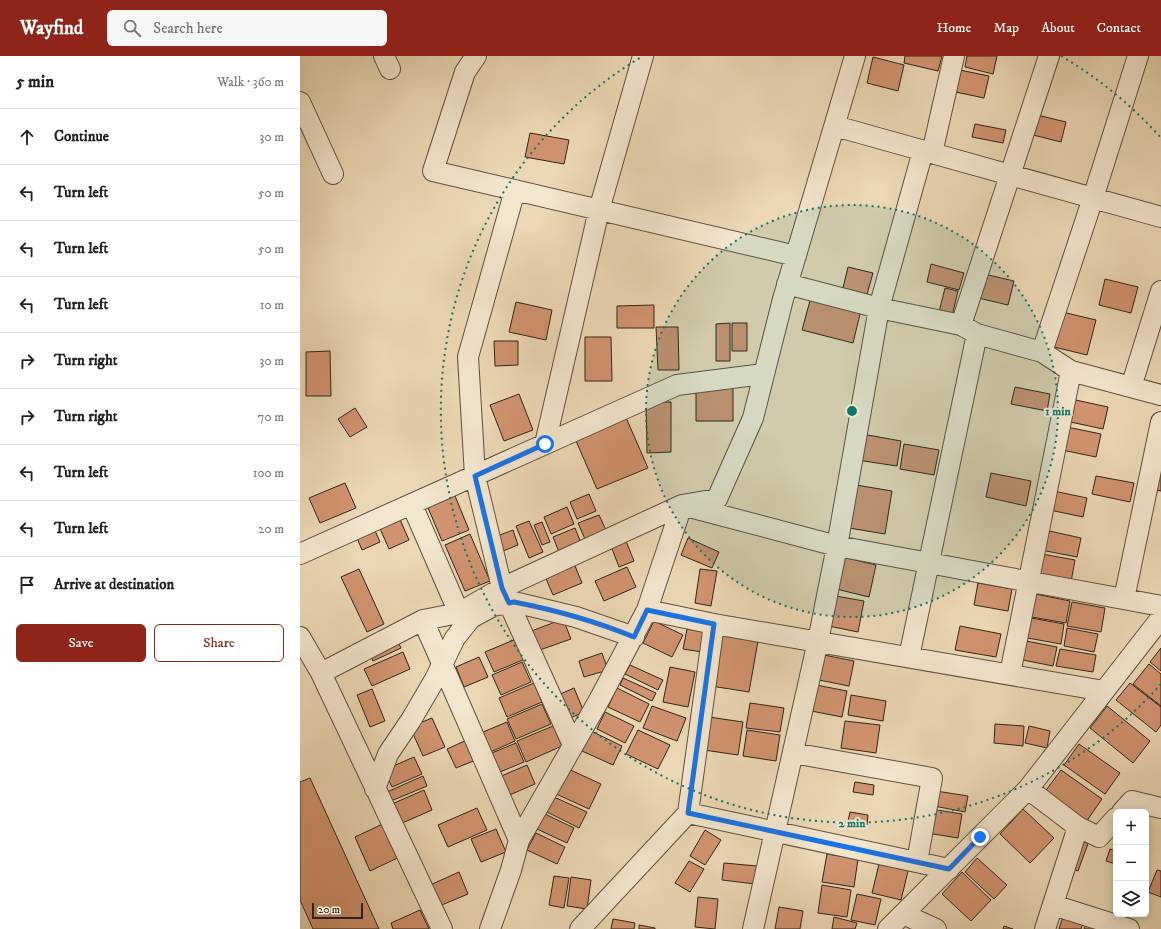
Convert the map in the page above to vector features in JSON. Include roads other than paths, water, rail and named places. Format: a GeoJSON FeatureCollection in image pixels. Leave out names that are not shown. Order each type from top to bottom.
{"type":"FeatureCollection","features":[{"type":"Feature","properties":{"kind":"street"},"geometry":{"type":"LineString","coordinates":[[476,56],[465,72],[433,171],[796,256]]}},
{"type":"Feature","properties":{"kind":"street"},"geometry":{"type":"LineString","coordinates":[[545,444],[599,210],[642,56]]}},
{"type":"Feature","properties":{"kind":"street"},"geometry":{"type":"LineString","coordinates":[[321,673],[423,620],[459,613],[506,595],[682,505],[717,499],[754,418],[787,284],[855,56]]}},
{"type":"Feature","properties":{"kind":"street"},"geometry":{"type":"LineString","coordinates":[[753,929],[818,641],[837,546],[879,308],[928,152],[954,56]]}},
{"type":"Feature","properties":{"kind":"street"},"geometry":{"type":"LineString","coordinates":[[910,657],[930,563],[969,330],[1010,175],[1050,56]]}},
{"type":"Feature","properties":{"kind":"street"},"geometry":{"type":"LineString","coordinates":[[1042,352],[1138,56]]}},
{"type":"Feature","properties":{"kind":"street"},"geometry":{"type":"LineString","coordinates":[[300,102],[333,174]]}},
{"type":"Feature","properties":{"kind":"street"},"geometry":{"type":"LineString","coordinates":[[835,126],[1161,217]]}},
{"type":"Feature","properties":{"kind":"street"},"geometry":{"type":"LineString","coordinates":[[515,190],[468,357],[475,476],[506,595],[573,745]]}},
{"type":"Feature","properties":{"kind":"street"},"geometry":{"type":"LineString","coordinates":[[787,284],[969,330],[1042,352],[1071,371],[1161,395]]}},
{"type":"Feature","properties":{"kind":"street"},"geometry":{"type":"LineString","coordinates":[[1131,387],[1161,291]]}},
{"type":"Feature","properties":{"kind":"street"},"geometry":{"type":"LineString","coordinates":[[1010,674],[1027,581],[1071,371]]}},
{"type":"Feature","properties":{"kind":"street"},"geometry":{"type":"LineString","coordinates":[[300,554],[677,385],[764,374]]}},
{"type":"Feature","properties":{"kind":"street"},"geometry":{"type":"LineString","coordinates":[[1124,599],[1161,422]]}},
{"type":"Feature","properties":{"kind":"street"},"geometry":{"type":"LineString","coordinates":[[412,505],[459,613]]}},
{"type":"Feature","properties":{"kind":"street"},"geometry":{"type":"LineString","coordinates":[[682,505],[837,546],[1124,599],[1161,615],[1028,789],[888,929]]}},
{"type":"Feature","properties":{"kind":"street"},"geometry":{"type":"LineString","coordinates":[[490,929],[511,870],[519,840],[634,637],[647,610],[682,505]]}},
{"type":"Feature","properties":{"kind":"street"},"geometry":{"type":"LineString","coordinates":[[506,595],[514,602],[570,615],[634,637]]}},
{"type":"Feature","properties":{"kind":"street"},"geometry":{"type":"LineString","coordinates":[[376,789],[388,754],[411,720],[455,638],[471,618],[493,606],[506,595]]}},
{"type":"Feature","properties":{"kind":"street"},"geometry":{"type":"LineString","coordinates":[[647,610],[714,624],[1104,691]]}},
{"type":"Feature","properties":{"kind":"street"},"geometry":{"type":"LineString","coordinates":[[423,620],[519,840]]}},
{"type":"Feature","properties":{"kind":"street"},"geometry":{"type":"LineString","coordinates":[[580,929],[688,813],[714,624]]}},
{"type":"Feature","properties":{"kind":"street"},"geometry":{"type":"LineString","coordinates":[[300,637],[321,673],[442,929]]}},
{"type":"Feature","properties":{"kind":"street"},"geometry":{"type":"LineString","coordinates":[[793,753],[932,778],[917,862]]}},
{"type":"Feature","properties":{"kind":"street"},"geometry":{"type":"LineString","coordinates":[[1028,789],[1078,827],[1099,837],[1113,821]]}},
{"type":"Feature","properties":{"kind":"street"},"geometry":{"type":"LineString","coordinates":[[1125,809],[1132,801],[1161,808]]}},
{"type":"Feature","properties":{"kind":"street"},"geometry":{"type":"LineString","coordinates":[[688,813],[775,833],[949,869]]}},
{"type":"Feature","properties":{"kind":"street"},"geometry":{"type":"LineString","coordinates":[[1045,929],[1078,827]]}},
{"type":"Feature","properties":{"kind":"street"},"geometry":{"type":"LineString","coordinates":[[1053,906],[1129,929]]}},
{"type":"Feature","properties":{"kind":"street"},"geometry":{"type":"LineString","coordinates":[[903,914],[936,929]]}}]}
